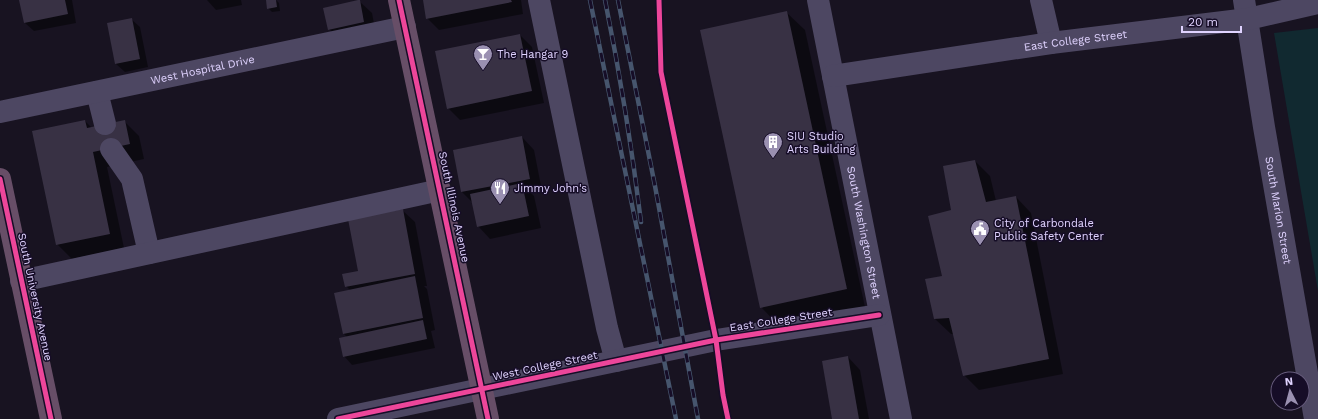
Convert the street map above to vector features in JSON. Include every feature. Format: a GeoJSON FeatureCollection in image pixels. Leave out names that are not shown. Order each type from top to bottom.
{"type":"FeatureCollection","features":[{"type":"Feature","properties":{"kind":"highway","name":"South Illinois Avenue"},"geometry":{"type":"LineString","coordinates":[[399,0],[488,419]]}},
{"type":"Feature","properties":{"kind":"highway","name":"South University Avenue"},"geometry":{"type":"LineString","coordinates":[[0,179],[51,419]]}},
{"type":"Feature","properties":{"kind":"street"},"geometry":{"type":"LineString","coordinates":[[539,0],[607,328],[616,361]]}},
{"type":"Feature","properties":{"kind":"street","name":"South Washington Street"},"geometry":{"type":"LineString","coordinates":[[818,0],[879,315],[901,419]]}},
{"type":"Feature","properties":{"kind":"street"},"geometry":{"type":"LineString","coordinates":[[1041,0],[1051,43]]}},
{"type":"Feature","properties":{"kind":"street","name":"East College Street"},"geometry":{"type":"LineString","coordinates":[[833,76],[1051,43],[1246,9],[1318,3]]}},
{"type":"Feature","properties":{"kind":"street","name":"South Marion Street"},"geometry":{"type":"LineString","coordinates":[[1246,9],[1264,127],[1315,419]]}},
{"type":"Feature","properties":{"kind":"street","name":"West Hospital Drive"},"geometry":{"type":"LineString","coordinates":[[0,112],[405,27]]}},
{"type":"Feature","properties":{"kind":"street"},"geometry":{"type":"LineString","coordinates":[[98,92],[105,124]]}},
{"type":"Feature","properties":{"kind":"street"},"geometry":{"type":"LineString","coordinates":[[111,149],[132,179],[149,253]]}},
{"type":"Feature","properties":{"kind":"street"},"geometry":{"type":"LineString","coordinates":[[22,281],[440,190]]}},
{"type":"Feature","properties":{"kind":"street","name":"East College Street"},"geometry":{"type":"LineString","coordinates":[[685,347],[716,340],[879,315]]}},
{"type":"Feature","properties":{"kind":"street","name":"West College Street"},"geometry":{"type":"LineString","coordinates":[[338,419],[685,347]]}},
{"type":"Feature","properties":{"kind":"shaded area"},"geometry":{"type":"Polygon","coordinates":[[[1318,28],[1318,291],[1274,33],[1318,28]]]}},
{"type":"Feature","properties":{"kind":"building"},"geometry":{"type":"Polygon","coordinates":[[[19,0],[65,0],[68,14],[24,23],[19,0]]]}},
{"type":"Feature","properties":{"kind":"building"},"geometry":{"type":"Polygon","coordinates":[[[266,0],[276,0],[277,7],[267,9],[266,0]]]}},
{"type":"Feature","properties":{"kind":"building"},"geometry":{"type":"Polygon","coordinates":[[[360,0],[364,22],[328,30],[323,8],[360,0]]]}},
{"type":"Feature","properties":{"kind":"building"},"geometry":{"type":"Polygon","coordinates":[[[423,0],[511,0],[512,2],[426,19],[423,0]]]}},
{"type":"Feature","properties":{"kind":"building","name":"SIU Studio Arts Building"},"geometry":{"type":"Polygon","coordinates":[[[787,11],[847,289],[760,308],[700,30],[787,11]]]}},
{"type":"Feature","properties":{"kind":"building"},"geometry":{"type":"Polygon","coordinates":[[[132,18],[140,59],[115,64],[107,23],[132,18]]]}},
{"type":"Feature","properties":{"kind":"building","name":"The Hangar 9"},"geometry":{"type":"Polygon","coordinates":[[[520,34],[532,91],[447,109],[435,51],[520,34]]]}},
{"type":"Feature","properties":{"kind":"building"},"geometry":{"type":"Polygon","coordinates":[[[85,120],[87,128],[125,120],[130,144],[93,152],[110,234],[56,245],[32,131],[85,120]]]}},
{"type":"Feature","properties":{"kind":"building"},"geometry":{"type":"Polygon","coordinates":[[[522,136],[530,179],[461,192],[453,150],[522,136]]]}},
{"type":"Feature","properties":{"kind":"building","name":"City of Carbondale Public Safety Center"},"geometry":{"type":"Polygon","coordinates":[[[975,160],[986,202],[1016,196],[1049,359],[963,376],[949,318],[934,319],[925,279],[942,276],[928,216],[951,210],[943,166],[975,160]]]}},
{"type":"Feature","properties":{"kind":"building","name":"Jimmy John's"},"geometry":{"type":"Polygon","coordinates":[[[522,183],[529,216],[477,227],[470,194],[522,183]]]}},
{"type":"Feature","properties":{"kind":"building"},"geometry":{"type":"Polygon","coordinates":[[[403,209],[415,274],[345,287],[342,274],[358,271],[348,219],[403,209]]]}},
{"type":"Feature","properties":{"kind":"building"},"geometry":{"type":"Polygon","coordinates":[[[415,276],[423,318],[343,334],[334,293],[415,276]]]}},
{"type":"Feature","properties":{"kind":"building"},"geometry":{"type":"Polygon","coordinates":[[[423,320],[427,339],[343,357],[339,338],[423,320]]]}},
{"type":"Feature","properties":{"kind":"building"},"geometry":{"type":"Polygon","coordinates":[[[848,356],[859,419],[832,419],[822,361],[848,356]]]}},
{"type":"Feature","properties":{"kind":"railway"},"geometry":{"type":"LineString","coordinates":[[590,0],[676,419]]}},
{"type":"Feature","properties":{"kind":"railway"},"geometry":{"type":"LineString","coordinates":[[605,0],[634,166],[641,222]]}},
{"type":"Feature","properties":{"kind":"railway"},"geometry":{"type":"LineString","coordinates":[[618,0],[655,186],[698,419]]}},
{"type":"Feature","properties":{"kind":"cycle path"},"geometry":{"type":"LineString","coordinates":[[399,0],[488,419]]}},
{"type":"Feature","properties":{"kind":"cycle path"},"geometry":{"type":"LineString","coordinates":[[659,0],[661,72],[716,340],[723,395],[728,419]]}},
{"type":"Feature","properties":{"kind":"cycle path"},"geometry":{"type":"LineString","coordinates":[[0,179],[51,419]]}},
{"type":"Feature","properties":{"kind":"cycle path"},"geometry":{"type":"LineString","coordinates":[[338,419],[716,340],[879,315]]}},
{"type":"Feature","properties":{"kind":"place","name":"The Hangar 9"},"geometry":{"type":"Point","coordinates":[483,71]}},
{"type":"Feature","properties":{"kind":"place","name":"SIU Studio Arts Building"},"geometry":{"type":"Point","coordinates":[773,159]}},
{"type":"Feature","properties":{"kind":"place","name":"Jimmy John's"},"geometry":{"type":"Point","coordinates":[500,205]}},
{"type":"Feature","properties":{"kind":"place","name":"City of Carbondale Public Safety Center"},"geometry":{"type":"Point","coordinates":[980,246]}}]}
